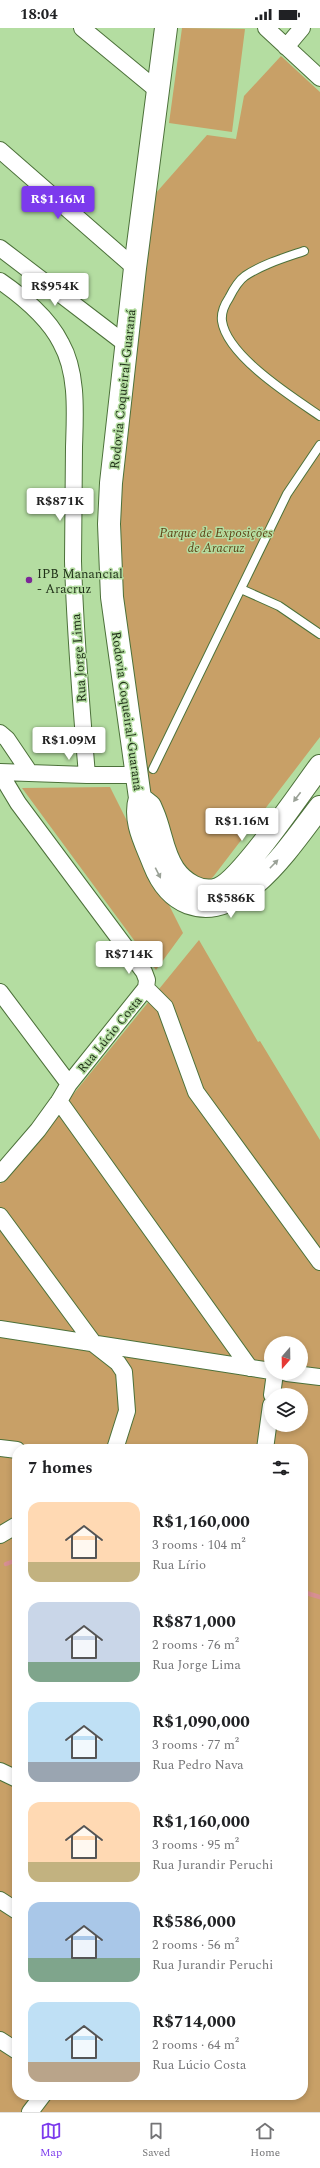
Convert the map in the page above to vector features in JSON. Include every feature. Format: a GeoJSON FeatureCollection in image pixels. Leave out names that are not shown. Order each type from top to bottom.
{"type":"FeatureCollection","features":[{"type":"Feature","properties":{"kind":"street"},"geometry":{"type":"LineString","coordinates":[[82,28],[157,90]]}},
{"type":"Feature","properties":{"kind":"street","name":"Rodovia Coqueiral-Guaraná"},"geometry":{"type":"LineString","coordinates":[[151,835],[137,815],[145,772],[112,597],[110,524],[111,483],[135,268],[166,28]]}},
{"type":"Feature","properties":{"kind":"street"},"geometry":{"type":"LineString","coordinates":[[266,28],[320,78]]}},
{"type":"Feature","properties":{"kind":"street"},"geometry":{"type":"LineString","coordinates":[[286,47],[302,28]]}},
{"type":"Feature","properties":{"kind":"street"},"geometry":{"type":"LineString","coordinates":[[0,150],[135,268]]}},
{"type":"Feature","properties":{"kind":"street"},"geometry":{"type":"LineString","coordinates":[[0,248],[127,345]]}},
{"type":"Feature","properties":{"kind":"street","name":"Rua Jorge Lima"},"geometry":{"type":"LineString","coordinates":[[0,281],[17,293],[44,320],[62,343],[71,372],[75,408],[73,561],[76,640],[87,776]]}},
{"type":"Feature","properties":{"kind":"street"},"geometry":{"type":"LineString","coordinates":[[0,733],[7,739],[30,773]]}},
{"type":"Feature","properties":{"kind":"street"},"geometry":{"type":"LineString","coordinates":[[151,835],[182,879],[201,890],[218,890],[234,878],[247,863],[320,766]]}},
{"type":"Feature","properties":{"kind":"street"},"geometry":{"type":"LineString","coordinates":[[0,772],[87,776],[145,772]]}},
{"type":"Feature","properties":{"kind":"street","name":"Rua Lúcio Costa"},"geometry":{"type":"LineString","coordinates":[[0,772],[18,803],[144,972],[147,980],[146,988],[69,1084],[60,1101],[0,1174]]}},
{"type":"Feature","properties":{"kind":"street"},"geometry":{"type":"LineString","coordinates":[[151,835],[156,869],[169,891],[183,900],[193,904],[217,906],[239,897],[262,876],[286,851],[320,807]]}},
{"type":"Feature","properties":{"kind":"street"},"geometry":{"type":"LineString","coordinates":[[146,988],[165,1007],[196,1092],[320,1262]]}},
{"type":"Feature","properties":{"kind":"street"},"geometry":{"type":"LineString","coordinates":[[0,992],[69,1084]]}},
{"type":"Feature","properties":{"kind":"street"},"geometry":{"type":"LineString","coordinates":[[60,1101],[250,1368]]}},
{"type":"Feature","properties":{"kind":"street"},"geometry":{"type":"LineString","coordinates":[[0,1216],[95,1345],[118,1363],[124,1372],[127,1411],[117,1444]]}},
{"type":"Feature","properties":{"kind":"street"},"geometry":{"type":"LineString","coordinates":[[0,1329],[95,1345],[264,1370]]}},
{"type":"Feature","properties":{"kind":"street"},"geometry":{"type":"LineString","coordinates":[[308,1375],[320,1376]]}},
{"type":"Feature","properties":{"kind":"street"},"geometry":{"type":"LineString","coordinates":[[267,1444],[268,1432]]}},
{"type":"Feature","properties":{"kind":"street"},"geometry":{"type":"LineString","coordinates":[[0,1448],[12,1449]]}},
{"type":"Feature","properties":{"kind":"street"},"geometry":{"type":"LineString","coordinates":[[0,1535],[12,1528]]}},
{"type":"Feature","properties":{"kind":"street"},"geometry":{"type":"LineString","coordinates":[[0,1771],[12,1777]]}},
{"type":"Feature","properties":{"kind":"street"},"geometry":{"type":"LineString","coordinates":[[0,1900],[12,1908]]}},
{"type":"Feature","properties":{"kind":"street"},"geometry":{"type":"LineString","coordinates":[[0,2040],[12,2048]]}},
{"type":"Feature","properties":{"kind":"street"},"geometry":{"type":"LineString","coordinates":[[30,2112],[39,2100]]}},
{"type":"Feature","properties":{"kind":"lane"},"geometry":{"type":"LineString","coordinates":[[304,251],[267,264],[244,277],[233,289],[225,305],[221,320],[234,348],[275,384],[320,416]]}},
{"type":"Feature","properties":{"kind":"lane"},"geometry":{"type":"LineString","coordinates":[[145,772],[241,590],[288,494],[320,445]]}},
{"type":"Feature","properties":{"kind":"lane"},"geometry":{"type":"LineString","coordinates":[[241,590],[279,606],[320,634]]}},
{"type":"Feature","properties":{"kind":"green space"},"geometry":{"type":"Polygon","coordinates":[[[182,28],[245,29],[232,132],[169,123],[182,28]]]}},
{"type":"Feature","properties":{"kind":"green space","name":"Parque de Exposições de Aracruz"},"geometry":{"type":"Polygon","coordinates":[[[281,56],[320,92],[320,737],[213,877],[203,885],[194,887],[140,783],[110,543],[148,202],[207,135],[236,139],[244,96],[281,56]]]}},
{"type":"Feature","properties":{"kind":"green space"},"geometry":{"type":"Polygon","coordinates":[[[110,787],[183,933],[156,970],[22,788],[110,787]]]}},
{"type":"Feature","properties":{"kind":"green space"},"geometry":{"type":"Polygon","coordinates":[[[199,940],[258,1042],[260,1041],[320,1140],[320,2112],[0,2112],[0,1184],[199,940]]]}},
{"type":"Feature","properties":{"kind":"waterway"},"geometry":{"type":"LineString","coordinates":[[6,1564],[12,1562]]}},
{"type":"Feature","properties":{"kind":"waterway"},"geometry":{"type":"LineString","coordinates":[[308,1593],[320,1597]]}},
{"type":"Feature","properties":{"kind":"place","name":"IPB Manancial - Aracruz"},"geometry":{"type":"Point","coordinates":[29,580]}}]}
